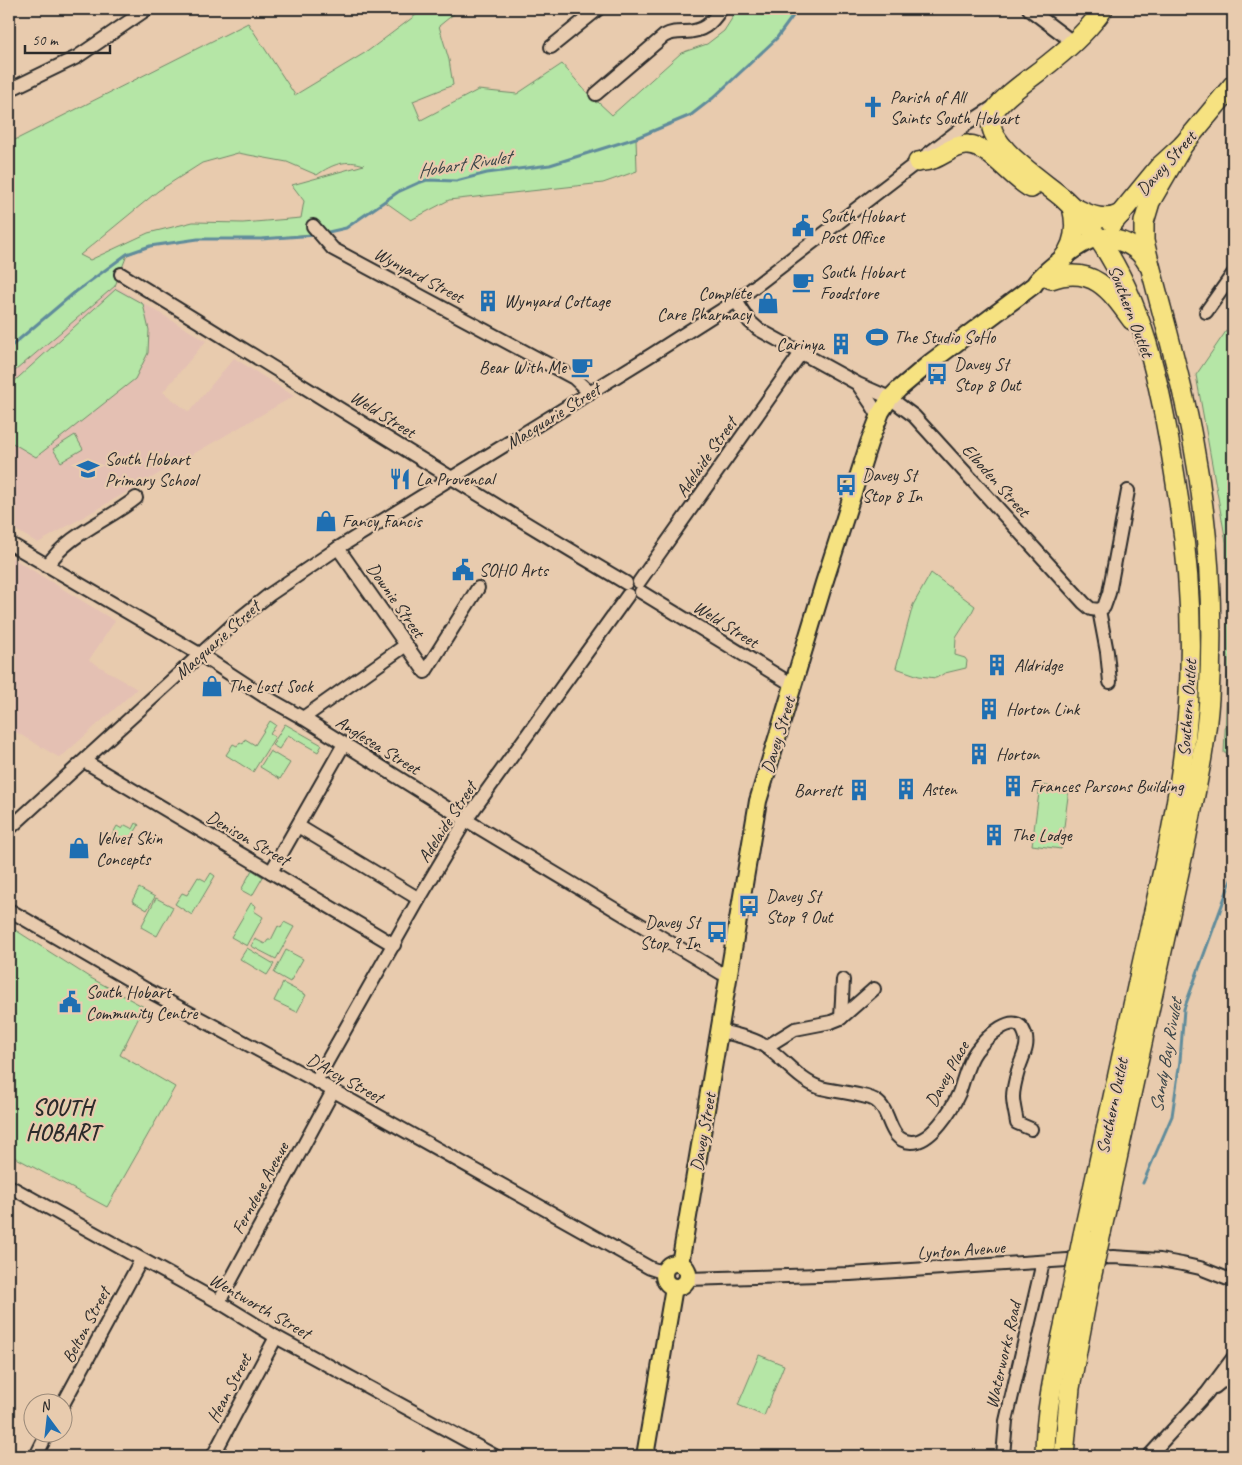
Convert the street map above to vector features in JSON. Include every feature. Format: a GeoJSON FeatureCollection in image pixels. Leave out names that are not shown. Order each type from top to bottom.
{"type":"FeatureCollection","features":[{"type":"Feature","properties":{"kind":"highway","name":"Macquarie Street"},"geometry":{"type":"LineString","coordinates":[[1003,100],[1074,42],[1092,24],[1103,9]]}},
{"type":"Feature","properties":{"kind":"highway","name":"Davey Street"},"geometry":{"type":"LineString","coordinates":[[1097,238],[1121,214],[1159,168],[1183,145],[1233,85]]}},
{"type":"Feature","properties":{"kind":"highway","name":"Southern Outlet"},"geometry":{"type":"LineString","coordinates":[[1003,100],[993,111],[991,121],[992,131],[999,144],[1072,207],[1108,253],[1126,287],[1146,342],[1156,378],[1169,444],[1185,547],[1191,615],[1189,695],[1181,774],[1092,1234]]}},
{"type":"Feature","properties":{"kind":"highway"},"geometry":{"type":"LineString","coordinates":[[918,162],[931,160],[956,147],[968,145],[988,153],[1028,186],[1072,207],[1098,218],[1113,218],[1121,214]]}},
{"type":"Feature","properties":{"kind":"highway","name":"Southern Outlet"},"geometry":{"type":"LineString","coordinates":[[1045,1456],[1052,1385],[1079,1293],[1188,830],[1199,773],[1209,699],[1210,563],[1203,498],[1193,441],[1175,361],[1144,240],[1144,222],[1150,202],[1183,145]]}},
{"type":"Feature","properties":{"kind":"highway"},"geometry":{"type":"LineString","coordinates":[[1062,260],[1074,239],[1076,222],[1072,207]]}},
{"type":"Feature","properties":{"kind":"highway"},"geometry":{"type":"LineString","coordinates":[[1097,238],[1118,239],[1131,244],[1144,258],[1151,270]]}},
{"type":"Feature","properties":{"kind":"highway"},"geometry":{"type":"LineString","coordinates":[[1042,282],[1072,274],[1087,276],[1093,279],[1109,291],[1122,306],[1146,342]]}},
{"type":"Feature","properties":{"kind":"highway","name":"Southern Outlet"},"geometry":{"type":"LineString","coordinates":[[1064,1456],[1079,1293]]}},
{"type":"Feature","properties":{"kind":"main road","name":"Davey Street"},"geometry":{"type":"LineString","coordinates":[[1042,282],[1043,275],[1087,241],[1097,238]]}},
{"type":"Feature","properties":{"kind":"main road","name":"Davey Street"},"geometry":{"type":"LineString","coordinates":[[645,1456],[730,974],[758,802],[858,476],[879,417],[890,398],[931,362],[1089,249],[1097,238]]}},
{"type":"Feature","properties":{"kind":"street"},"geometry":{"type":"LineString","coordinates":[[9,90],[77,57],[147,9]]}},
{"type":"Feature","properties":{"kind":"street"},"geometry":{"type":"LineString","coordinates":[[551,47],[598,9]]}},
{"type":"Feature","properties":{"kind":"street"},"geometry":{"type":"LineString","coordinates":[[596,94],[664,36],[674,32],[699,31],[713,20],[721,9]]}},
{"type":"Feature","properties":{"kind":"street"},"geometry":{"type":"LineString","coordinates":[[1030,9],[1074,42]]}},
{"type":"Feature","properties":{"kind":"street","name":"Macquarie Street"},"geometry":{"type":"LineString","coordinates":[[9,829],[269,595],[338,548],[736,301],[973,119],[1003,100]]}},
{"type":"Feature","properties":{"kind":"street","name":"Wynyard Street"},"geometry":{"type":"LineString","coordinates":[[313,226],[333,249],[574,378],[590,393]]}},
{"type":"Feature","properties":{"kind":"street","name":"Weld Street"},"geometry":{"type":"LineString","coordinates":[[121,274],[452,478],[627,589]]}},
{"type":"Feature","properties":{"kind":"street"},"geometry":{"type":"LineString","coordinates":[[1206,312],[1233,274]]}},
{"type":"Feature","properties":{"kind":"street","name":"Elboden Street"},"geometry":{"type":"LineString","coordinates":[[736,301],[753,325],[858,384],[890,398],[914,416],[1084,603],[1091,609],[1099,610]]}},
{"type":"Feature","properties":{"kind":"street","name":"Adelaide Street"},"geometry":{"type":"LineString","coordinates":[[640,587],[801,353]]}},
{"type":"Feature","properties":{"kind":"street","name":"Elboden Street"},"geometry":{"type":"LineString","coordinates":[[858,384],[879,417]]}},
{"type":"Feature","properties":{"kind":"street"},"geometry":{"type":"LineString","coordinates":[[1110,682],[1107,652],[1099,610],[1104,607],[1109,593],[1128,491]]}},
{"type":"Feature","properties":{"kind":"street"},"geometry":{"type":"LineString","coordinates":[[47,566],[55,553],[72,538],[136,498]]}},
{"type":"Feature","properties":{"kind":"street","name":"Anglesea Street"},"geometry":{"type":"LineString","coordinates":[[9,543],[201,655],[264,696],[303,718],[466,820],[721,973],[730,974]]}},
{"type":"Feature","properties":{"kind":"street","name":"Downie Street"},"geometry":{"type":"LineString","coordinates":[[338,548],[425,672],[478,588]]}},
{"type":"Feature","properties":{"kind":"street"},"geometry":{"type":"LineString","coordinates":[[627,589],[635,597],[640,587]]}},
{"type":"Feature","properties":{"kind":"street","name":"Weld Street"},"geometry":{"type":"LineString","coordinates":[[640,587],[793,686]]}},
{"type":"Feature","properties":{"kind":"street","name":"Adelaide Street"},"geometry":{"type":"LineString","coordinates":[[316,1081],[466,820],[627,589]]}},
{"type":"Feature","properties":{"kind":"street"},"geometry":{"type":"LineString","coordinates":[[303,718],[406,645]]}},
{"type":"Feature","properties":{"kind":"street"},"geometry":{"type":"LineString","coordinates":[[271,872],[344,744]]}},
{"type":"Feature","properties":{"kind":"street","name":"Denison Street"},"geometry":{"type":"LineString","coordinates":[[84,761],[394,944]]}},
{"type":"Feature","properties":{"kind":"street"},"geometry":{"type":"LineString","coordinates":[[298,826],[419,899]]}},
{"type":"Feature","properties":{"kind":"street","name":"D'Arcy Street"},"geometry":{"type":"LineString","coordinates":[[9,910],[147,990],[316,1081],[650,1268],[677,1276]]}},
{"type":"Feature","properties":{"kind":"street"},"geometry":{"type":"LineString","coordinates":[[841,1018],[843,980]]}},
{"type":"Feature","properties":{"kind":"street"},"geometry":{"type":"LineString","coordinates":[[766,1047],[794,1030],[841,1018],[874,989]]}},
{"type":"Feature","properties":{"kind":"street","name":"Davey Place"},"geometry":{"type":"LineString","coordinates":[[720,1030],[766,1047],[803,1078],[819,1087],[876,1100],[884,1108],[893,1132],[900,1139],[911,1142],[922,1140],[934,1130],[951,1108],[976,1051],[1002,1026],[1010,1023],[1017,1024],[1023,1029],[1026,1041],[1013,1097],[1017,1123],[1031,1129]]}},
{"type":"Feature","properties":{"kind":"street","name":"Ferndene Avenue"},"geometry":{"type":"LineString","coordinates":[[219,1302],[333,1091]]}},
{"type":"Feature","properties":{"kind":"street","name":"Wentworth Street"},"geometry":{"type":"LineString","coordinates":[[9,1186],[495,1456]]}},
{"type":"Feature","properties":{"kind":"street","name":"Lynton Avenue"},"geometry":{"type":"LineString","coordinates":[[677,1276],[850,1274],[1113,1257],[1160,1260],[1200,1268],[1233,1280]]}},
{"type":"Feature","properties":{"kind":"street","name":"Belton Street"},"geometry":{"type":"LineString","coordinates":[[70,1392],[141,1260]]}},
{"type":"Feature","properties":{"kind":"street","name":"Waterworks Road"},"geometry":{"type":"LineString","coordinates":[[1003,1456],[1006,1421],[1043,1262]]}},
{"type":"Feature","properties":{"kind":"street","name":"Hean Street"},"geometry":{"type":"LineString","coordinates":[[213,1456],[276,1336]]}},
{"type":"Feature","properties":{"kind":"street"},"geometry":{"type":"LineString","coordinates":[[1149,1456],[1207,1393],[1233,1358]]}},
{"type":"Feature","properties":{"kind":"street"},"geometry":{"type":"LineString","coordinates":[[1207,1393],[1221,1382],[1233,1378]]}},
{"type":"Feature","properties":{"kind":"street"},"geometry":{"type":"LineString","coordinates":[[36,1456],[43,1442]]}},
{"type":"Feature","properties":{"kind":"shaded area","name":"South Hobart Primary School"},"geometry":{"type":"Polygon","coordinates":[[[115,286],[206,341],[163,392],[189,412],[234,358],[294,396],[38,543],[9,526],[9,376],[115,286]]]}},
{"type":"Feature","properties":{"kind":"shaded area"},"geometry":{"type":"Polygon","coordinates":[[[9,556],[115,621],[89,660],[137,689],[60,758],[9,728],[9,556]]]}},
{"type":"Feature","properties":{"kind":"green space"},"geometry":{"type":"Polygon","coordinates":[[[424,9],[460,9],[439,26],[449,60],[453,85],[413,101],[421,120],[478,90],[517,94],[562,64],[596,103],[598,102],[612,115],[681,53],[707,44],[724,31],[738,9],[798,9],[776,39],[713,98],[691,115],[636,138],[637,171],[603,183],[449,200],[411,220],[384,201],[346,228],[330,232],[261,239],[198,239],[150,246],[127,255],[115,286],[9,376],[9,143],[248,23],[295,95],[368,51],[424,9]],[[238,153],[202,163],[158,191],[80,255],[90,260],[148,233],[193,222],[243,223],[301,218],[304,201],[292,185],[364,165],[352,162],[340,164],[328,168],[317,175],[287,162],[238,153]]]}},
{"type":"Feature","properties":{"kind":"green space"},"geometry":{"type":"Polygon","coordinates":[[[116,289],[143,304],[149,330],[148,353],[135,379],[36,457],[9,441],[9,386],[116,289]]]}},
{"type":"Feature","properties":{"kind":"green space"},"geometry":{"type":"Polygon","coordinates":[[[1233,321],[1233,754],[1224,753],[1228,669],[1226,542],[1196,375],[1233,321]]]}},
{"type":"Feature","properties":{"kind":"green space"},"geometry":{"type":"Polygon","coordinates":[[[75,435],[83,449],[61,462],[53,449],[75,435]]]}},
{"type":"Feature","properties":{"kind":"green space"},"geometry":{"type":"Polygon","coordinates":[[[931,573],[975,606],[956,638],[955,655],[965,658],[967,661],[966,668],[945,673],[936,678],[919,676],[896,668],[913,605],[931,573]]]}},
{"type":"Feature","properties":{"kind":"green space"},"geometry":{"type":"Polygon","coordinates":[[[270,721],[276,725],[270,734],[275,737],[253,772],[226,755],[233,744],[237,746],[240,742],[243,744],[245,739],[255,745],[270,721]]]}},
{"type":"Feature","properties":{"kind":"green space"},"geometry":{"type":"Polygon","coordinates":[[[285,724],[322,745],[318,752],[288,735],[279,749],[272,745],[285,724]]]}},
{"type":"Feature","properties":{"kind":"green space"},"geometry":{"type":"Polygon","coordinates":[[[270,751],[290,763],[280,779],[260,767],[270,751]]]}},
{"type":"Feature","properties":{"kind":"green space"},"geometry":{"type":"Polygon","coordinates":[[[1040,785],[1069,789],[1061,849],[1032,845],[1040,785]]]}},
{"type":"Feature","properties":{"kind":"green space"},"geometry":{"type":"Polygon","coordinates":[[[136,823],[139,825],[126,846],[111,837],[117,826],[122,829],[125,825],[133,829],[136,823]]]}},
{"type":"Feature","properties":{"kind":"green space"},"geometry":{"type":"Polygon","coordinates":[[[252,870],[263,877],[252,896],[241,890],[252,870]]]}},
{"type":"Feature","properties":{"kind":"green space"},"geometry":{"type":"Polygon","coordinates":[[[211,873],[215,876],[192,915],[175,904],[182,893],[187,895],[198,877],[206,881],[211,873]]]}},
{"type":"Feature","properties":{"kind":"green space"},"geometry":{"type":"Polygon","coordinates":[[[139,888],[155,897],[147,910],[132,901],[139,888]]]}},
{"type":"Feature","properties":{"kind":"green space"},"geometry":{"type":"Polygon","coordinates":[[[156,898],[173,907],[157,936],[141,927],[156,898]]]}},
{"type":"Feature","properties":{"kind":"green space"},"geometry":{"type":"Polygon","coordinates":[[[251,903],[256,906],[254,911],[263,917],[247,946],[231,937],[251,903]]]}},
{"type":"Feature","properties":{"kind":"green space"},"geometry":{"type":"Polygon","coordinates":[[[284,922],[294,927],[276,959],[251,946],[255,939],[265,944],[268,940],[271,940],[278,926],[281,928],[284,922]]]}},
{"type":"Feature","properties":{"kind":"green space"},"geometry":{"type":"Polygon","coordinates":[[[9,926],[89,977],[144,1007],[120,1055],[175,1087],[107,1207],[9,1154],[9,926]]]}},
{"type":"Feature","properties":{"kind":"green space"},"geometry":{"type":"Polygon","coordinates":[[[247,948],[274,964],[267,975],[240,959],[247,948]]]}},
{"type":"Feature","properties":{"kind":"green space"},"geometry":{"type":"Polygon","coordinates":[[[286,950],[303,959],[290,982],[274,973],[286,950]]]}},
{"type":"Feature","properties":{"kind":"green space"},"geometry":{"type":"Polygon","coordinates":[[[283,983],[306,995],[297,1012],[274,1001],[283,983]]]}},
{"type":"Feature","properties":{"kind":"green space"},"geometry":{"type":"Polygon","coordinates":[[[759,1355],[784,1365],[764,1416],[738,1405],[759,1355]]]}},
{"type":"Feature","properties":{"kind":"waterway","name":"Hobart Rivulet"},"geometry":{"type":"LineString","coordinates":[[324,233],[346,228],[398,192],[427,180],[456,181],[487,173],[550,165],[636,138],[691,115],[713,98],[776,39],[798,9]]}},
{"type":"Feature","properties":{"kind":"waterway","name":"Hobart Rivulet"},"geometry":{"type":"LineString","coordinates":[[9,348],[74,293],[127,254],[150,246],[198,239],[261,239],[316,235]]}},
{"type":"Feature","properties":{"kind":"waterway","name":"Sandy Bay Rivulet"},"geometry":{"type":"LineString","coordinates":[[1143,1183],[1172,1116],[1180,1061],[1184,1009],[1233,875]]}},
{"type":"Feature","properties":{"kind":"place","name":"Parish of All Saints South Hobart"},"geometry":{"type":"Point","coordinates":[873,107]}},
{"type":"Feature","properties":{"kind":"place","name":"South Hobart Post Office"},"geometry":{"type":"Point","coordinates":[803,226]}},
{"type":"Feature","properties":{"kind":"place","name":"South Hobart Foodstore"},"geometry":{"type":"Point","coordinates":[803,282]}},
{"type":"Feature","properties":{"kind":"place","name":"Wynyard Cottage"},"geometry":{"type":"Point","coordinates":[488,301]}},
{"type":"Feature","properties":{"kind":"place","name":"Complete Care Pharmacy"},"geometry":{"type":"Point","coordinates":[768,303]}},
{"type":"Feature","properties":{"kind":"place","name":"The Studio SoHo"},"geometry":{"type":"Point","coordinates":[877,337]}},
{"type":"Feature","properties":{"kind":"place","name":"Carinya"},"geometry":{"type":"Point","coordinates":[841,344]}},
{"type":"Feature","properties":{"kind":"place","name":"Bear With Me"},"geometry":{"type":"Point","coordinates":[582,367]}},
{"type":"Feature","properties":{"kind":"place","name":"Davey St Stop 8 Out"},"geometry":{"type":"Point","coordinates":[937,374]}},
{"type":"Feature","properties":{"kind":"place","name":"South Hobart Primary School"},"geometry":{"type":"Point","coordinates":[88,469]}},
{"type":"Feature","properties":{"kind":"place","name":"La Provencal"},"geometry":{"type":"Point","coordinates":[400,479]}},
{"type":"Feature","properties":{"kind":"place","name":"Davey St Stop 8 In"},"geometry":{"type":"Point","coordinates":[846,485]}},
{"type":"Feature","properties":{"kind":"place","name":"Fancy Fancis"},"geometry":{"type":"Point","coordinates":[326,521]}},
{"type":"Feature","properties":{"kind":"place","name":"SOHO Arts"},"geometry":{"type":"Point","coordinates":[463,570]}},
{"type":"Feature","properties":{"kind":"place","name":"Aldridge"},"geometry":{"type":"Point","coordinates":[997,665]}},
{"type":"Feature","properties":{"kind":"place","name":"The Lost Sock"},"geometry":{"type":"Point","coordinates":[212,686]}},
{"type":"Feature","properties":{"kind":"place","name":"Horton Link"},"geometry":{"type":"Point","coordinates":[989,709]}},
{"type":"Feature","properties":{"kind":"place","name":"Horton"},"geometry":{"type":"Point","coordinates":[979,754]}},
{"type":"Feature","properties":{"kind":"place","name":"Frances Parsons Building"},"geometry":{"type":"Point","coordinates":[1013,786]}},
{"type":"Feature","properties":{"kind":"place","name":"Asten"},"geometry":{"type":"Point","coordinates":[906,789]}},
{"type":"Feature","properties":{"kind":"place","name":"Barrett"},"geometry":{"type":"Point","coordinates":[859,790]}},
{"type":"Feature","properties":{"kind":"place","name":"The Lodge"},"geometry":{"type":"Point","coordinates":[994,835]}},
{"type":"Feature","properties":{"kind":"place","name":"Velvet Skin Concepts"},"geometry":{"type":"Point","coordinates":[79,848]}},
{"type":"Feature","properties":{"kind":"place","name":"Davey St Stop 9 Out"},"geometry":{"type":"Point","coordinates":[749,906]}},
{"type":"Feature","properties":{"kind":"place","name":"Davey St Stop 9 In"},"geometry":{"type":"Point","coordinates":[717,932]}},
{"type":"Feature","properties":{"kind":"place","name":"South Hobart Community Centre"},"geometry":{"type":"Point","coordinates":[70,1002]}},
{"type":"Feature","properties":{"kind":"district","name":"SOUTH HOBART"},"geometry":{"type":"Point","coordinates":[63,1120]}}]}
